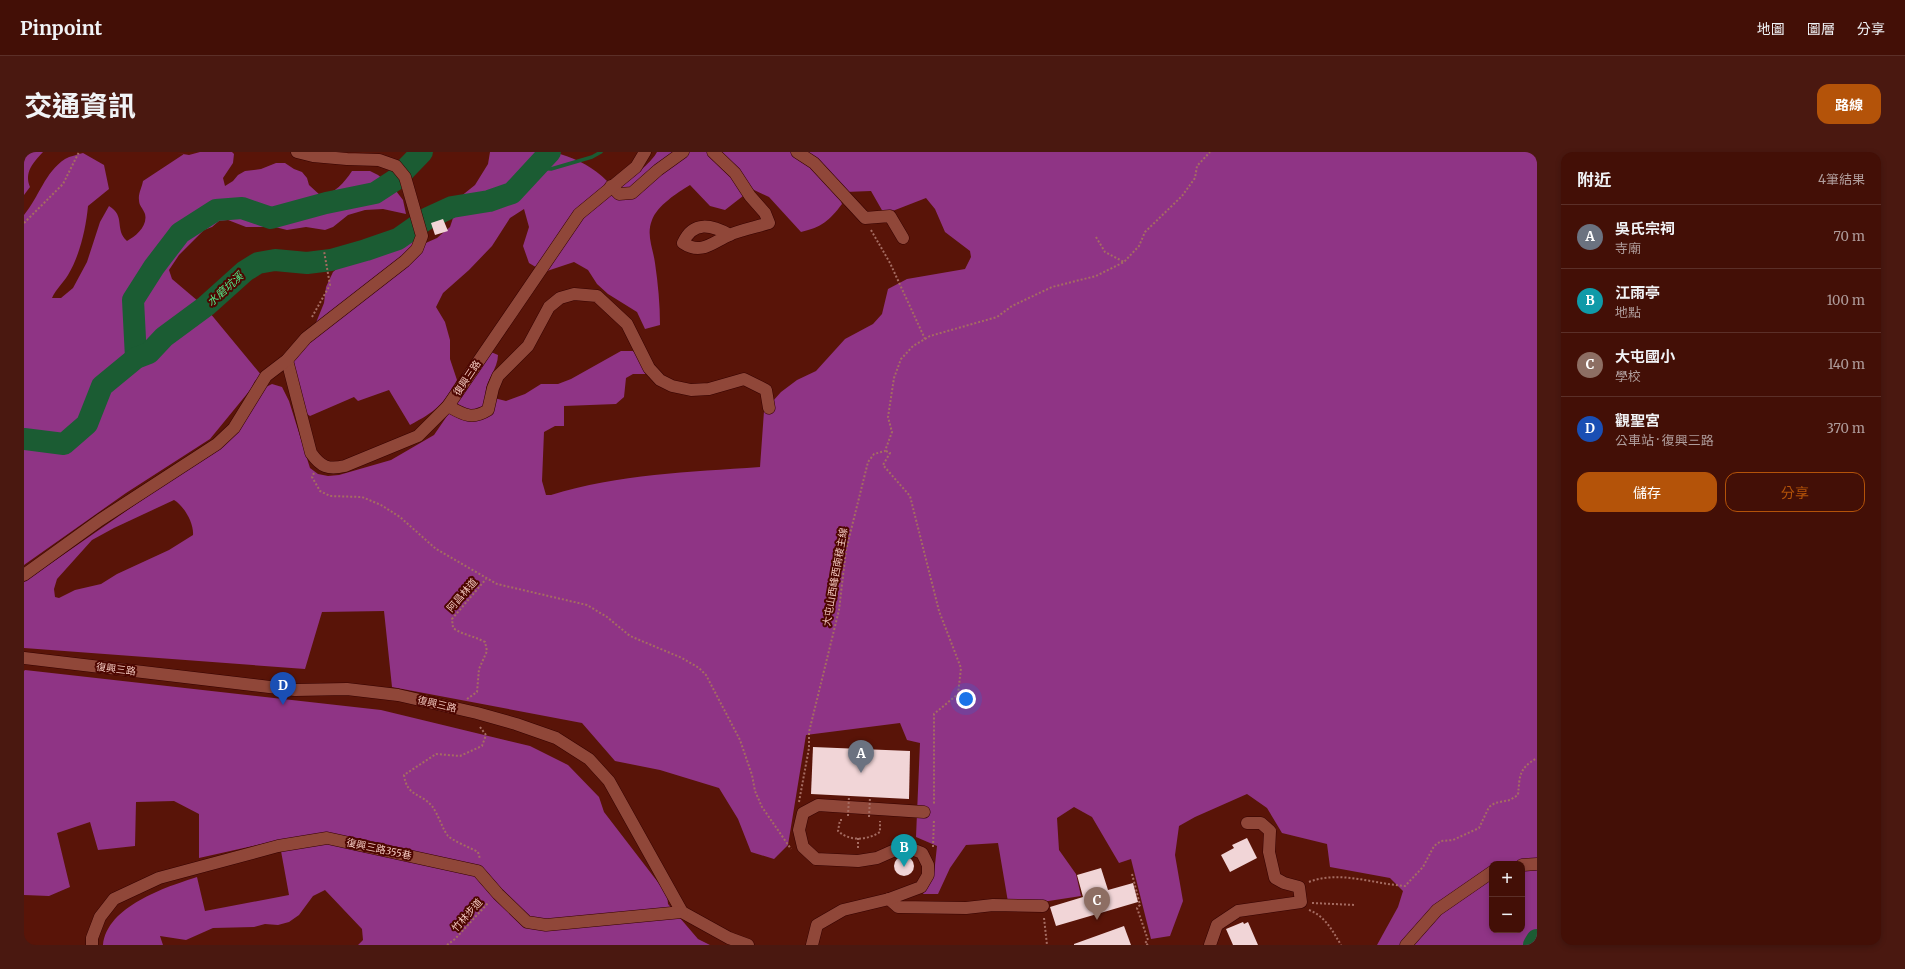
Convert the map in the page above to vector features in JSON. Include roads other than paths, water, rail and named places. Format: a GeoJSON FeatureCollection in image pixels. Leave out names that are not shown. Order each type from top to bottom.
{"type":"FeatureCollection","features":[{"type":"Feature","properties":{"kind":"street"},"geometry":{"type":"LineString","coordinates":[[24,575],[100,520],[217,444],[234,428],[266,376],[287,360],[306,338],[405,261],[417,249],[422,236],[417,215],[405,177],[396,166],[379,160],[313,156],[297,152]]}},
{"type":"Feature","properties":{"kind":"street","name":"復興三路"},"geometry":{"type":"LineString","coordinates":[[287,360],[311,453],[318,463],[327,467],[336,468],[345,466],[418,436],[448,406],[579,214],[611,186],[636,167],[645,152]]}},
{"type":"Feature","properties":{"kind":"street"},"geometry":{"type":"LineString","coordinates":[[611,186],[620,194],[632,193],[658,170],[684,152]]}},
{"type":"Feature","properties":{"kind":"street"},"geometry":{"type":"LineString","coordinates":[[713,152],[735,173],[750,196],[765,213],[769,223],[730,235]]}},
{"type":"Feature","properties":{"kind":"street"},"geometry":{"type":"LineString","coordinates":[[797,152],[814,163],[865,218],[890,216],[903,238]]}},
{"type":"Feature","properties":{"kind":"street"},"geometry":{"type":"LineString","coordinates":[[448,406],[463,414],[478,416],[488,410],[492,388],[498,376],[528,346],[549,307],[560,298],[574,294],[597,296],[626,324],[649,368],[660,380],[672,386],[691,390],[709,389],[744,379],[766,390],[769,408]]}},
{"type":"Feature","properties":{"kind":"street","name":"復興三路"},"geometry":{"type":"LineString","coordinates":[[24,658],[295,690],[347,690],[398,695],[477,713],[516,724],[556,738],[589,759],[609,780],[682,912]]}},
{"type":"Feature","properties":{"kind":"street"},"geometry":{"type":"LineString","coordinates":[[812,945],[817,925],[843,910],[889,898],[921,887],[928,875],[928,865],[922,853],[904,846],[877,858],[858,861],[816,859],[803,847],[799,830],[803,813],[818,805],[931,812]]}},
{"type":"Feature","properties":{"kind":"street"},"geometry":{"type":"LineString","coordinates":[[1210,945],[1217,925],[1238,911],[1301,902],[1299,887],[1284,883],[1275,878],[1268,852],[1270,831],[1261,823],[1247,823]]}},
{"type":"Feature","properties":{"kind":"street","name":"復興三路355巷"},"geometry":{"type":"LineString","coordinates":[[92,945],[92,938],[100,916],[114,899],[159,878],[278,846],[327,838],[470,868],[478,871],[498,894],[527,922],[546,925],[682,912]]}},
{"type":"Feature","properties":{"kind":"street"},"geometry":{"type":"LineString","coordinates":[[1525,865],[1537,864]]}},
{"type":"Feature","properties":{"kind":"street"},"geometry":{"type":"LineString","coordinates":[[1406,945],[1437,910],[1489,874]]}},
{"type":"Feature","properties":{"kind":"street"},"geometry":{"type":"LineString","coordinates":[[889,898],[898,907],[966,908],[993,905],[1043,906]]}},
{"type":"Feature","properties":{"kind":"street"},"geometry":{"type":"LineString","coordinates":[[682,912],[729,938],[748,945]]}},
{"type":"Feature","properties":{"kind":"waterway"},"geometry":{"type":"LineString","coordinates":[[136,358],[133,300],[154,267],[180,233],[216,210],[242,208],[271,218],[326,203],[375,193],[395,180],[422,152]]}},
{"type":"Feature","properties":{"kind":"waterway","name":"水磨坑溪"},"geometry":{"type":"LineString","coordinates":[[24,439],[64,444],[87,424],[102,386],[136,358],[149,353],[164,337],[206,306],[245,271],[258,263],[275,260],[307,263],[331,260],[398,239],[428,218],[452,207],[489,201],[512,193],[550,152]]}},
{"type":"Feature","properties":{"kind":"waterway"},"geometry":{"type":"LineString","coordinates":[[536,168],[551,169],[592,157],[601,152]]}},
{"type":"Feature","properties":{"kind":"waterway"},"geometry":{"type":"LineString","coordinates":[[1534,945],[1537,940]]}},
{"type":"Feature","properties":{"kind":"place","name":"觀聖宮"},"geometry":{"type":"Point","coordinates":[283,705]}},
{"type":"Feature","properties":{"kind":"place","name":"吳氏宗祠"},"geometry":{"type":"Point","coordinates":[861,773]}},
{"type":"Feature","properties":{"kind":"place","name":"江雨亭"},"geometry":{"type":"Point","coordinates":[904,867]}},
{"type":"Feature","properties":{"kind":"place","name":"大屯國小"},"geometry":{"type":"Point","coordinates":[1097,920]}}]}
